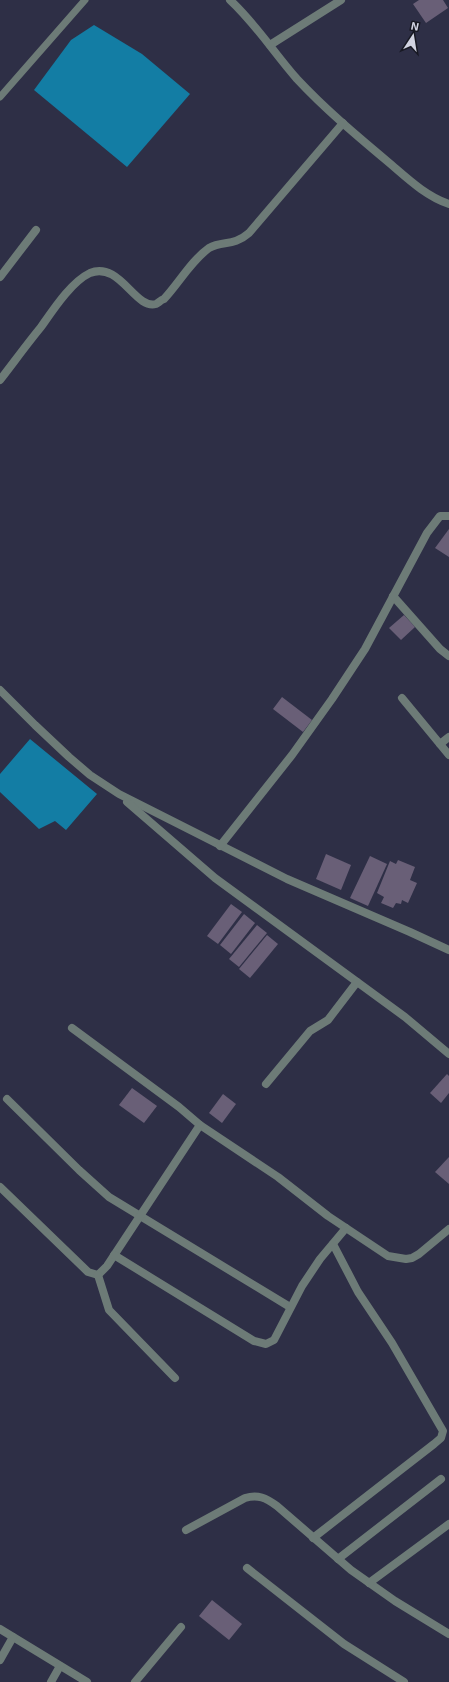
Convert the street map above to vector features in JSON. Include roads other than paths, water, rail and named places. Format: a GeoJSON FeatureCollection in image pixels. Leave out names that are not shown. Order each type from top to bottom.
{"type":"FeatureCollection","features":[{"type":"Feature","properties":{"kind":"street"},"geometry":{"type":"LineString","coordinates":[[230,0],[257,28],[297,78],[343,123],[418,188],[440,201],[449,204]]}},
{"type":"Feature","properties":{"kind":"street"},"geometry":{"type":"LineString","coordinates":[[270,45],[341,0]]}},
{"type":"Feature","properties":{"kind":"street"},"geometry":{"type":"LineString","coordinates":[[0,380],[63,298],[80,280],[90,274],[97,272],[112,274],[145,302],[156,304],[164,299],[203,253],[211,247],[242,240],[343,123]]}},
{"type":"Feature","properties":{"kind":"street"},"geometry":{"type":"LineString","coordinates":[[0,277],[36,230]]}},
{"type":"Feature","properties":{"kind":"street"},"geometry":{"type":"LineString","coordinates":[[220,846],[292,755],[332,699],[365,649],[434,522],[440,516],[449,516]]}},
{"type":"Feature","properties":{"kind":"street"},"geometry":{"type":"LineString","coordinates":[[394,596],[440,649],[449,656]]}},
{"type":"Feature","properties":{"kind":"street"},"geometry":{"type":"LineString","coordinates":[[0,690],[34,725],[69,757],[90,775],[119,794],[287,879],[449,950]]}},
{"type":"Feature","properties":{"kind":"street"},"geometry":{"type":"LineString","coordinates":[[402,698],[449,755]]}},
{"type":"Feature","properties":{"kind":"street"},"geometry":{"type":"LineString","coordinates":[[440,744],[449,737]]}},
{"type":"Feature","properties":{"kind":"street"},"geometry":{"type":"LineString","coordinates":[[119,794],[215,878],[405,1017],[449,1054]]}},
{"type":"Feature","properties":{"kind":"street"},"geometry":{"type":"LineString","coordinates":[[266,1084],[310,1031],[328,1020],[357,982]]}},
{"type":"Feature","properties":{"kind":"street"},"geometry":{"type":"LineString","coordinates":[[72,1028],[200,1124],[278,1177],[346,1228],[388,1256],[406,1259],[419,1254],[449,1229]]}},
{"type":"Feature","properties":{"kind":"street"},"geometry":{"type":"LineString","coordinates":[[7,1100],[109,1197],[290,1307]]}},
{"type":"Feature","properties":{"kind":"street"},"geometry":{"type":"LineString","coordinates":[[98,1275],[103,1271],[114,1255],[200,1124]]}},
{"type":"Feature","properties":{"kind":"street"},"geometry":{"type":"LineString","coordinates":[[0,1188],[88,1272],[98,1275]]}},
{"type":"Feature","properties":{"kind":"street"},"geometry":{"type":"LineString","coordinates":[[114,1255],[261,1344],[270,1343],[274,1340],[290,1307],[311,1271],[346,1228]]}},
{"type":"Feature","properties":{"kind":"street"},"geometry":{"type":"LineString","coordinates":[[314,1538],[434,1444],[441,1438],[443,1431],[392,1343],[358,1292],[333,1244]]}},
{"type":"Feature","properties":{"kind":"street"},"geometry":{"type":"LineString","coordinates":[[98,1275],[109,1310],[175,1378]]}},
{"type":"Feature","properties":{"kind":"street"},"geometry":{"type":"LineString","coordinates":[[338,1559],[441,1479]]}},
{"type":"Feature","properties":{"kind":"street"},"geometry":{"type":"LineString","coordinates":[[186,1530],[245,1498],[251,1496],[264,1497],[277,1506],[338,1559],[369,1583],[395,1601],[449,1634]]}},
{"type":"Feature","properties":{"kind":"street"},"geometry":{"type":"LineString","coordinates":[[369,1583],[449,1524]]}},
{"type":"Feature","properties":{"kind":"street"},"geometry":{"type":"LineString","coordinates":[[247,1568],[344,1644],[404,1682]]}},
{"type":"Feature","properties":{"kind":"street"},"geometry":{"type":"LineString","coordinates":[[135,1682],[181,1626]]}},
{"type":"Feature","properties":{"kind":"street"},"geometry":{"type":"LineString","coordinates":[[0,1629],[87,1682]]}},
{"type":"Feature","properties":{"kind":"street"},"geometry":{"type":"LineString","coordinates":[[0,1660],[13,1637]]}},
{"type":"Feature","properties":{"kind":"street"},"geometry":{"type":"LineString","coordinates":[[51,1682],[60,1666]]}},
{"type":"Feature","properties":{"kind":"lane"},"geometry":{"type":"LineString","coordinates":[[0,97],[84,0]]}},
{"type":"Feature","properties":{"kind":"water"},"geometry":{"type":"Polygon","coordinates":[[[94,25],[142,54],[190,94],[127,167],[34,90],[71,40],[94,25]]]}},
{"type":"Feature","properties":{"kind":"water"},"geometry":{"type":"Polygon","coordinates":[[[30,739],[97,794],[66,830],[55,821],[39,829],[0,792],[0,774],[30,739]]]}}]}
